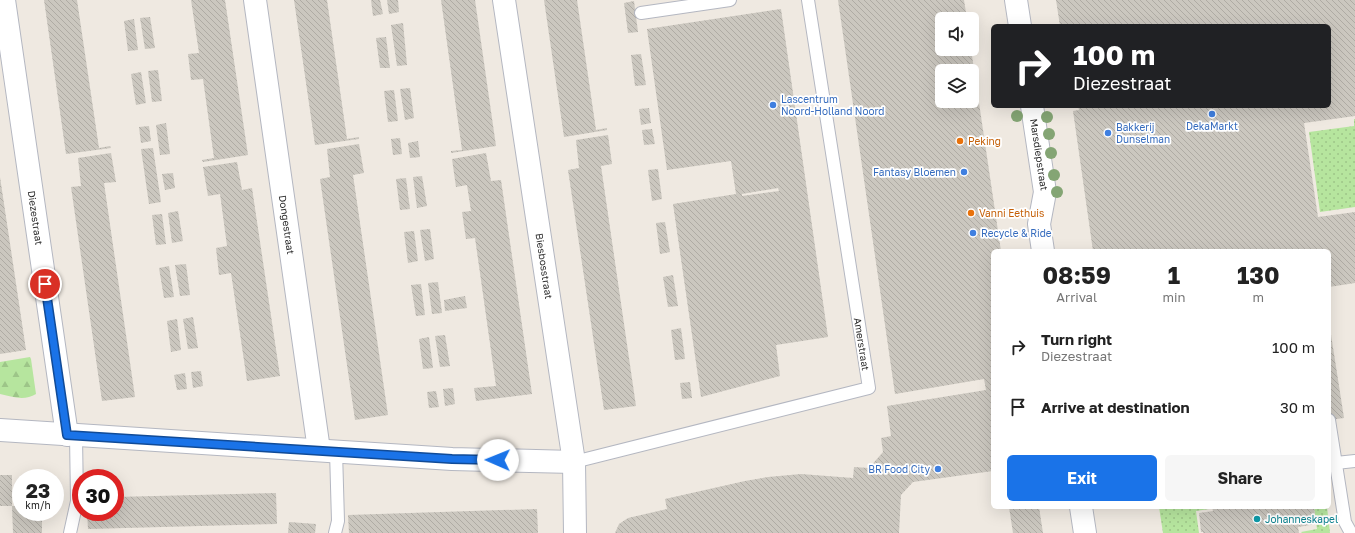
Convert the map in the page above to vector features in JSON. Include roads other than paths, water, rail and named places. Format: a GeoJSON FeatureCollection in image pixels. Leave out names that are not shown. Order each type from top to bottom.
{"type":"FeatureCollection","features":[{"type":"Feature","properties":{"kind":"street","name":"Diezestraat"},"geometry":{"type":"LineString","coordinates":[[4,0],[71,435]]}},
{"type":"Feature","properties":{"kind":"street","name":"Dongestraat"},"geometry":{"type":"LineString","coordinates":[[255,0],[327,451]]}},
{"type":"Feature","properties":{"kind":"street","name":"Biesbosstraat"},"geometry":{"type":"LineString","coordinates":[[504,0],[574,462],[574,533]]}},
{"type":"Feature","properties":{"kind":"street"},"geometry":{"type":"LineString","coordinates":[[1016,0],[1020,24]]}},
{"type":"Feature","properties":{"kind":"street","name":"Marsdiepstraat"},"geometry":{"type":"LineString","coordinates":[[1032,108],[1045,192],[1039,224],[1043,249]]}},
{"type":"Feature","properties":{"kind":"street"},"geometry":{"type":"LineString","coordinates":[[0,430],[452,459],[574,462]]}},
{"type":"Feature","properties":{"kind":"street"},"geometry":{"type":"LineString","coordinates":[[1081,509],[1085,533]]}},
{"type":"Feature","properties":{"kind":"lane"},"geometry":{"type":"LineString","coordinates":[[641,13],[730,0]]}},
{"type":"Feature","properties":{"kind":"lane","name":"Amerstraat"},"geometry":{"type":"LineString","coordinates":[[574,462],[869,388],[808,0]]}},
{"type":"Feature","properties":{"kind":"lane"},"geometry":{"type":"LineString","coordinates":[[1331,432],[1345,522],[1350,533]]}},
{"type":"Feature","properties":{"kind":"lane","name":"Diezestraat"},"geometry":{"type":"LineString","coordinates":[[70,533],[76,500],[71,435]]}},
{"type":"Feature","properties":{"kind":"lane"},"geometry":{"type":"LineString","coordinates":[[327,451],[338,521],[335,533]]}},
{"type":"Feature","properties":{"kind":"lane"},"geometry":{"type":"LineString","coordinates":[[1336,463],[1355,460]]}},
{"type":"Feature","properties":{"kind":"place","name":"Lascentrum Noord-Holland Noord"},"geometry":{"type":"Point","coordinates":[773,105]}},
{"type":"Feature","properties":{"kind":"place","name":"DekaMarkt"},"geometry":{"type":"Point","coordinates":[1212,114]}},
{"type":"Feature","properties":{"kind":"place","name":"Bakkerij Dunselman"},"geometry":{"type":"Point","coordinates":[1108,133]}},
{"type":"Feature","properties":{"kind":"place","name":"Peking"},"geometry":{"type":"Point","coordinates":[960,141]}},
{"type":"Feature","properties":{"kind":"place","name":"Fantasy Bloemen"},"geometry":{"type":"Point","coordinates":[964,172]}},
{"type":"Feature","properties":{"kind":"place","name":"Vanni Eethuis"},"geometry":{"type":"Point","coordinates":[971,213]}},
{"type":"Feature","properties":{"kind":"place","name":"Recycle & Ride"},"geometry":{"type":"Point","coordinates":[973,233]}},
{"type":"Feature","properties":{"kind":"place","name":"BR Food City"},"geometry":{"type":"Point","coordinates":[938,469]}},
{"type":"Feature","properties":{"kind":"place","name":"Johanneskapel"},"geometry":{"type":"Point","coordinates":[1257,519]}}]}
